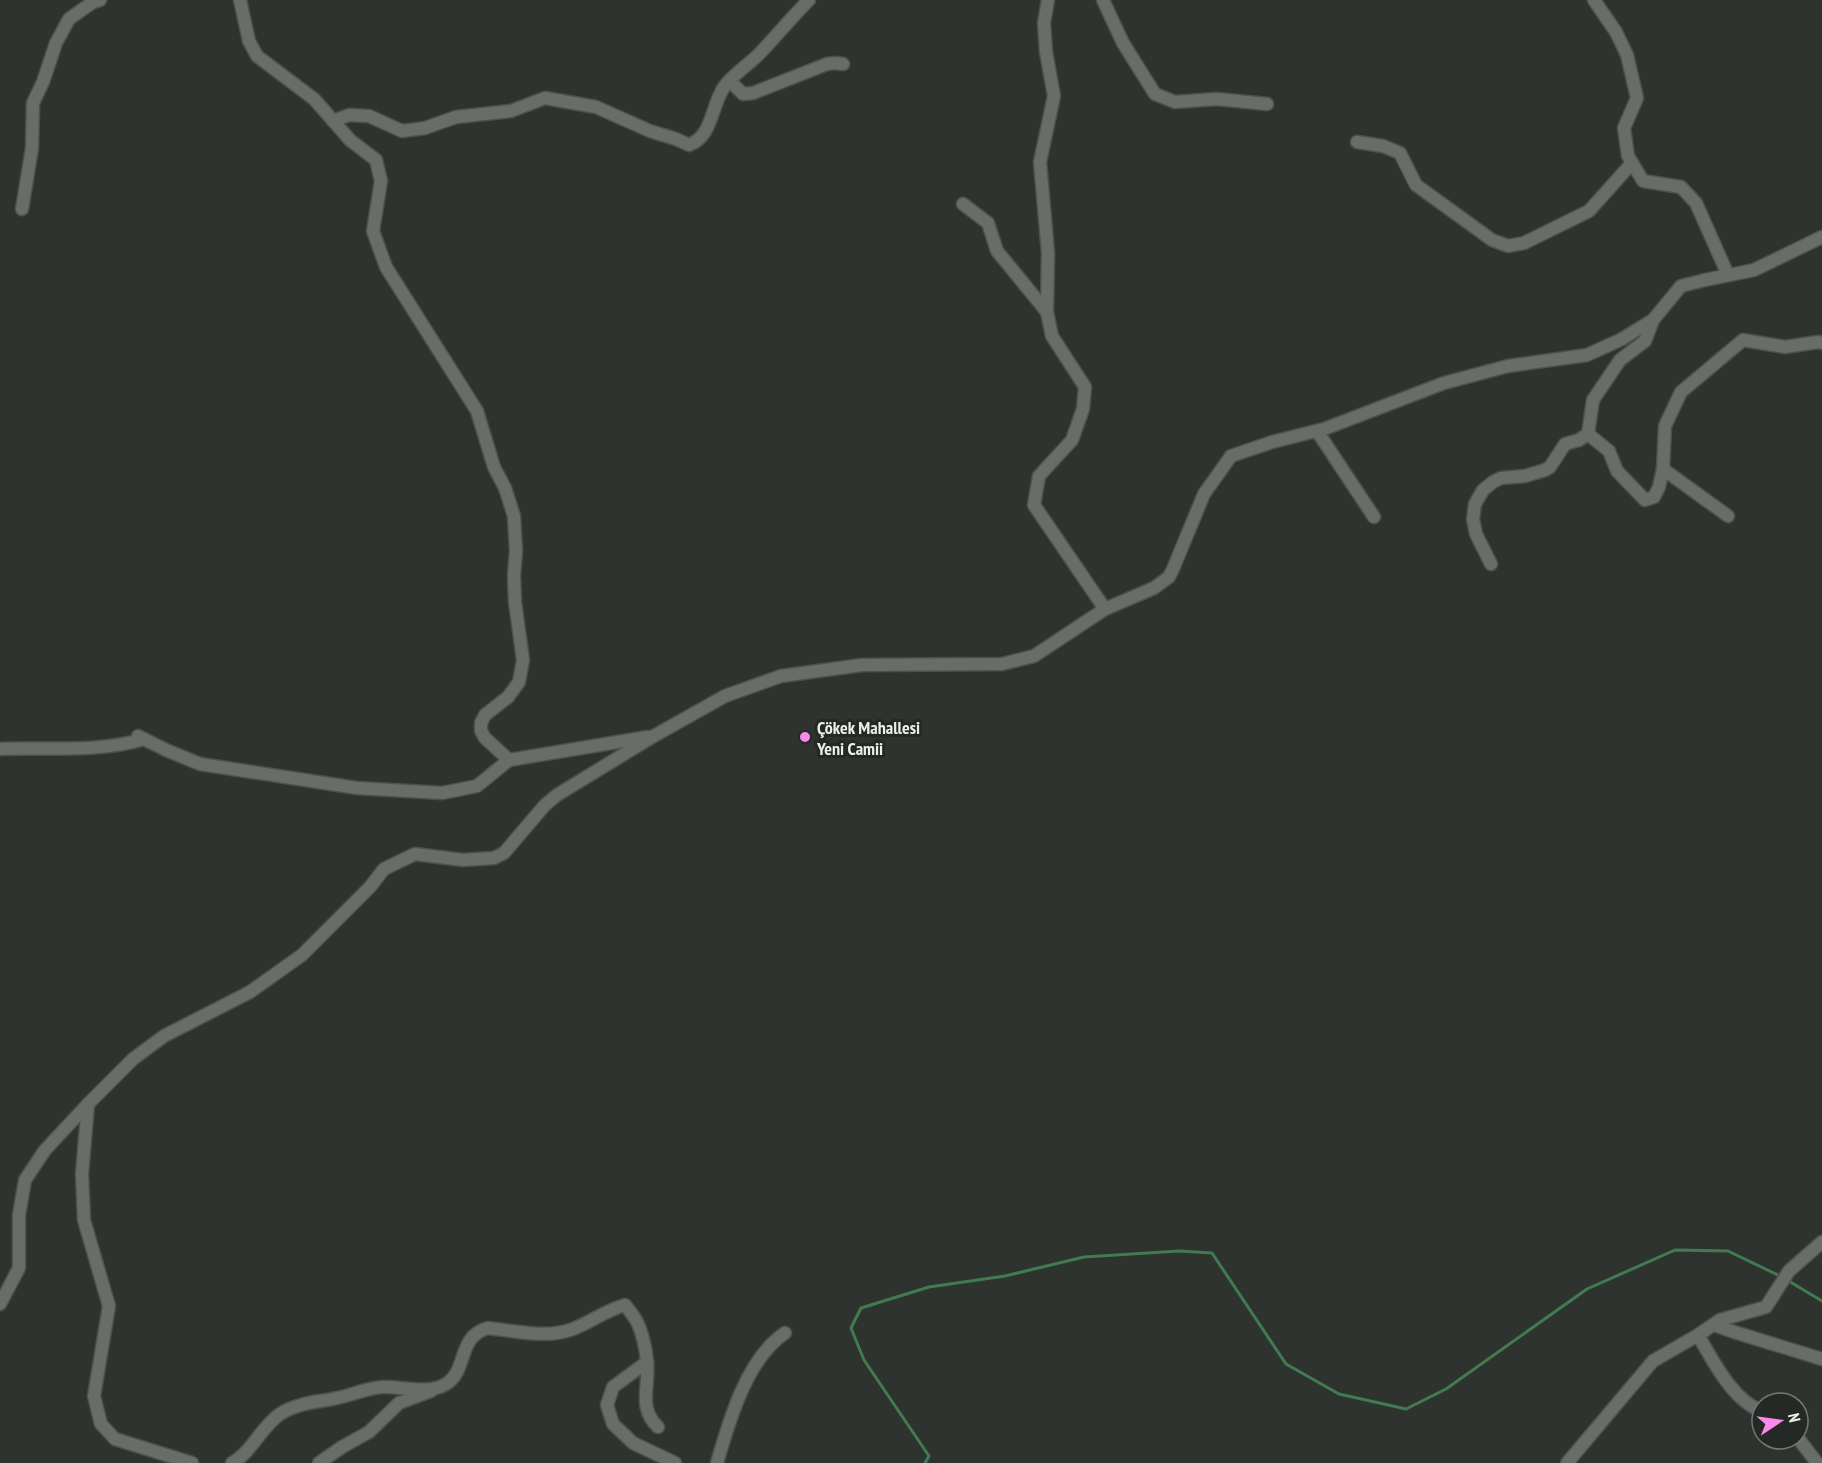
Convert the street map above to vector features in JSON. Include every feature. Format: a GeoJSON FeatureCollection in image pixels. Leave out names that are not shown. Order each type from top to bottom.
{"type":"FeatureCollection","features":[{"type":"Feature","properties":{"kind":"street"},"geometry":{"type":"LineString","coordinates":[[22,209],[32,148],[33,102],[43,82],[56,43],[69,20],[93,2],[100,0]]}},
{"type":"Feature","properties":{"kind":"street"},"geometry":{"type":"LineString","coordinates":[[240,0],[249,40],[257,56],[314,99],[350,140],[376,160],[381,181],[373,231],[386,267],[477,411],[494,467],[505,488],[514,516],[515,602],[523,660],[519,682],[508,698],[485,715],[481,723],[481,731],[485,738],[509,760]]}},
{"type":"Feature","properties":{"kind":"street"},"geometry":{"type":"LineString","coordinates":[[333,121],[349,115],[369,116],[402,131],[424,128],[456,117],[511,111],[545,98],[596,107],[689,145],[698,142],[706,131],[725,86],[760,53],[808,0]]}},
{"type":"Feature","properties":{"kind":"street"},"geometry":{"type":"LineString","coordinates":[[1048,0],[1044,23],[1045,42],[1054,96],[1040,162],[1048,253],[1047,312],[1052,336],[1085,387],[1083,409],[1072,440],[1039,476],[1034,505],[1106,609]]}},
{"type":"Feature","properties":{"kind":"street"},"geometry":{"type":"LineString","coordinates":[[1103,0],[1123,43],[1155,94],[1175,102],[1217,99],[1267,104]]}},
{"type":"Feature","properties":{"kind":"street"},"geometry":{"type":"LineString","coordinates":[[1594,0],[1616,32],[1627,55],[1637,98],[1624,128],[1628,156],[1643,181],[1681,187],[1696,203],[1728,275]]}},
{"type":"Feature","properties":{"kind":"street"},"geometry":{"type":"LineString","coordinates":[[730,81],[743,94],[753,93],[827,64],[843,64]]}},
{"type":"Feature","properties":{"kind":"street"},"geometry":{"type":"LineString","coordinates":[[1357,142],[1383,146],[1400,153],[1416,185],[1492,240],[1508,246],[1524,243],[1588,211],[1632,163]]}},
{"type":"Feature","properties":{"kind":"street"},"geometry":{"type":"LineString","coordinates":[[963,204],[988,223],[997,251],[1047,312]]}},
{"type":"Feature","properties":{"kind":"street"},"geometry":{"type":"LineString","coordinates":[[0,1304],[19,1268],[19,1215],[25,1180],[45,1150],[87,1104],[134,1059],[164,1036],[250,992],[302,955],[370,887],[384,869],[415,855],[463,860],[494,858],[504,853],[557,795],[725,696],[781,676],[862,665],[1002,664],[1034,656],[1106,609],[1154,588],[1169,577],[1204,494],[1231,456],[1272,442],[1317,431],[1455,380],[1508,366],[1587,355],[1622,339],[1653,320],[1681,286],[1754,270],[1822,237]]}},
{"type":"Feature","properties":{"kind":"street"},"geometry":{"type":"LineString","coordinates":[[1491,564],[1476,534],[1473,519],[1476,504],[1483,490],[1501,478],[1525,476],[1545,470],[1550,467],[1565,444],[1579,440],[1588,434],[1593,400],[1620,360],[1646,341],[1653,320]]}},
{"type":"Feature","properties":{"kind":"street"},"geometry":{"type":"LineString","coordinates":[[1588,434],[1609,451],[1617,471],[1645,500],[1654,497],[1663,469],[1665,426],[1682,392],[1743,340],[1785,347],[1822,343]]}},
{"type":"Feature","properties":{"kind":"street"},"geometry":{"type":"LineString","coordinates":[[1317,431],[1374,517]]}},
{"type":"Feature","properties":{"kind":"street"},"geometry":{"type":"LineString","coordinates":[[1663,469],[1728,516]]}},
{"type":"Feature","properties":{"kind":"street"},"geometry":{"type":"LineString","coordinates":[[0,749],[124,745],[141,737],[200,764],[357,788],[442,793],[477,786],[509,760],[652,737]]}},
{"type":"Feature","properties":{"kind":"street"},"geometry":{"type":"LineString","coordinates":[[87,1104],[82,1174],[84,1220],[109,1306],[94,1396],[101,1424],[115,1439],[192,1463]]}},
{"type":"Feature","properties":{"kind":"street"},"geometry":{"type":"LineString","coordinates":[[1567,1463],[1653,1361],[1720,1320],[1766,1307],[1789,1270],[1822,1242]]}},
{"type":"Feature","properties":{"kind":"street"},"geometry":{"type":"LineString","coordinates":[[319,1463],[342,1446],[369,1432],[399,1403],[447,1384],[454,1376],[473,1336],[480,1331],[488,1329],[552,1335],[575,1328],[601,1314],[625,1305],[637,1321],[647,1362],[645,1400],[650,1419],[658,1427]]}},
{"type":"Feature","properties":{"kind":"street"},"geometry":{"type":"LineString","coordinates":[[1714,1324],[1822,1359]]}},
{"type":"Feature","properties":{"kind":"street"},"geometry":{"type":"LineString","coordinates":[[717,1463],[740,1392],[774,1340],[785,1333]]}},
{"type":"Feature","properties":{"kind":"street"},"geometry":{"type":"LineString","coordinates":[[1698,1335],[1721,1374],[1750,1407]]}},
{"type":"Feature","properties":{"kind":"street"},"geometry":{"type":"LineString","coordinates":[[647,1362],[613,1387],[607,1404],[613,1424],[633,1443],[675,1463]]}},
{"type":"Feature","properties":{"kind":"street"},"geometry":{"type":"LineString","coordinates":[[232,1463],[244,1454],[278,1415],[303,1404],[381,1387],[434,1389]]}},
{"type":"Feature","properties":{"kind":"street"},"geometry":{"type":"LineString","coordinates":[[1808,1451],[1817,1463]]}},
{"type":"Feature","properties":{"kind":"waterway"},"geometry":{"type":"LineString","coordinates":[[925,1463],[929,1456],[864,1360],[851,1328],[861,1308],[929,1287],[1005,1276],[1084,1257],[1179,1251],[1212,1253],[1286,1364],[1339,1394],[1406,1409],[1446,1389],[1587,1289],[1675,1250],[1728,1251],[1782,1277]]}},
{"type":"Feature","properties":{"kind":"waterway"},"geometry":{"type":"LineString","coordinates":[[1787,1280],[1822,1301]]}},
{"type":"Feature","properties":{"kind":"place","name":"Çökek Mahallesi Yeni Camii"},"geometry":{"type":"Point","coordinates":[805,737]}}]}
